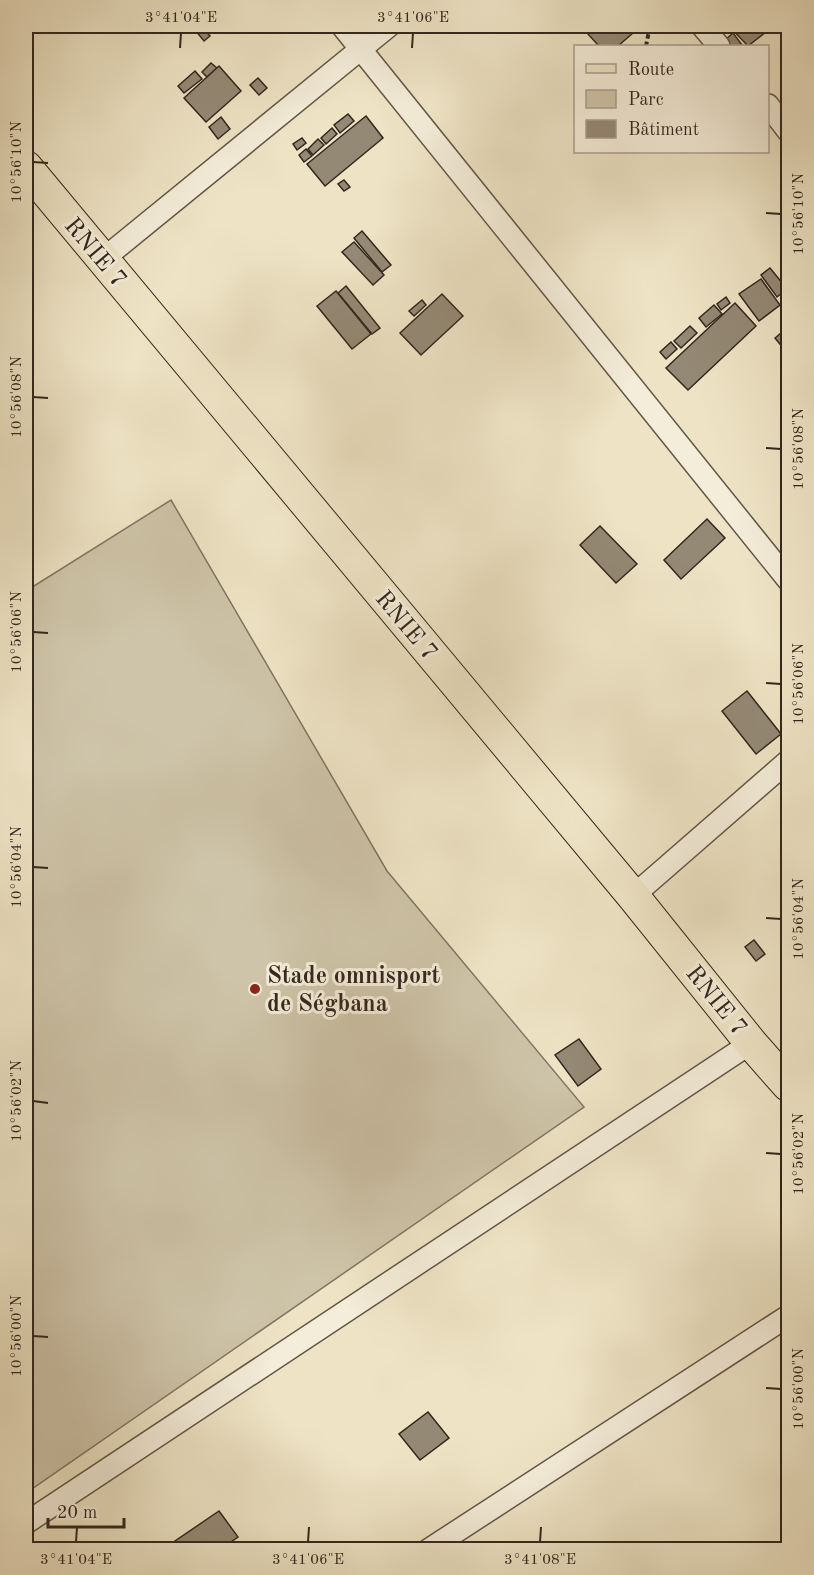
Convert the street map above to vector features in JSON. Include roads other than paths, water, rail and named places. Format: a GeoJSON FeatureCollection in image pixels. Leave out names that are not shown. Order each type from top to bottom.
{"type":"FeatureCollection","features":[{"type":"Feature","properties":{"kind":"main road","name":"RNIE 7"},"geometry":{"type":"LineString","coordinates":[[26,167],[633,896],[751,1043],[789,1085]]}},
{"type":"Feature","properties":{"kind":"street"},"geometry":{"type":"LineString","coordinates":[[342,26],[789,580]]}},
{"type":"Feature","properties":{"kind":"street"},"geometry":{"type":"LineString","coordinates":[[102,260],[389,26]]}},
{"type":"Feature","properties":{"kind":"street"},"geometry":{"type":"LineString","coordinates":[[702,26],[718,45]]}},
{"type":"Feature","properties":{"kind":"street"},"geometry":{"type":"LineString","coordinates":[[769,106],[789,130]]}},
{"type":"Feature","properties":{"kind":"street"},"geometry":{"type":"LineString","coordinates":[[633,896],[789,761]]}},
{"type":"Feature","properties":{"kind":"street"},"geometry":{"type":"LineString","coordinates":[[26,1523],[751,1043]]}},
{"type":"Feature","properties":{"kind":"street"},"geometry":{"type":"LineString","coordinates":[[428,1550],[789,1316]]}},
{"type":"Feature","properties":{"kind":"place","name":"Stade omnisport de Ségbana"},"geometry":{"type":"Point","coordinates":[255,989]}}]}
